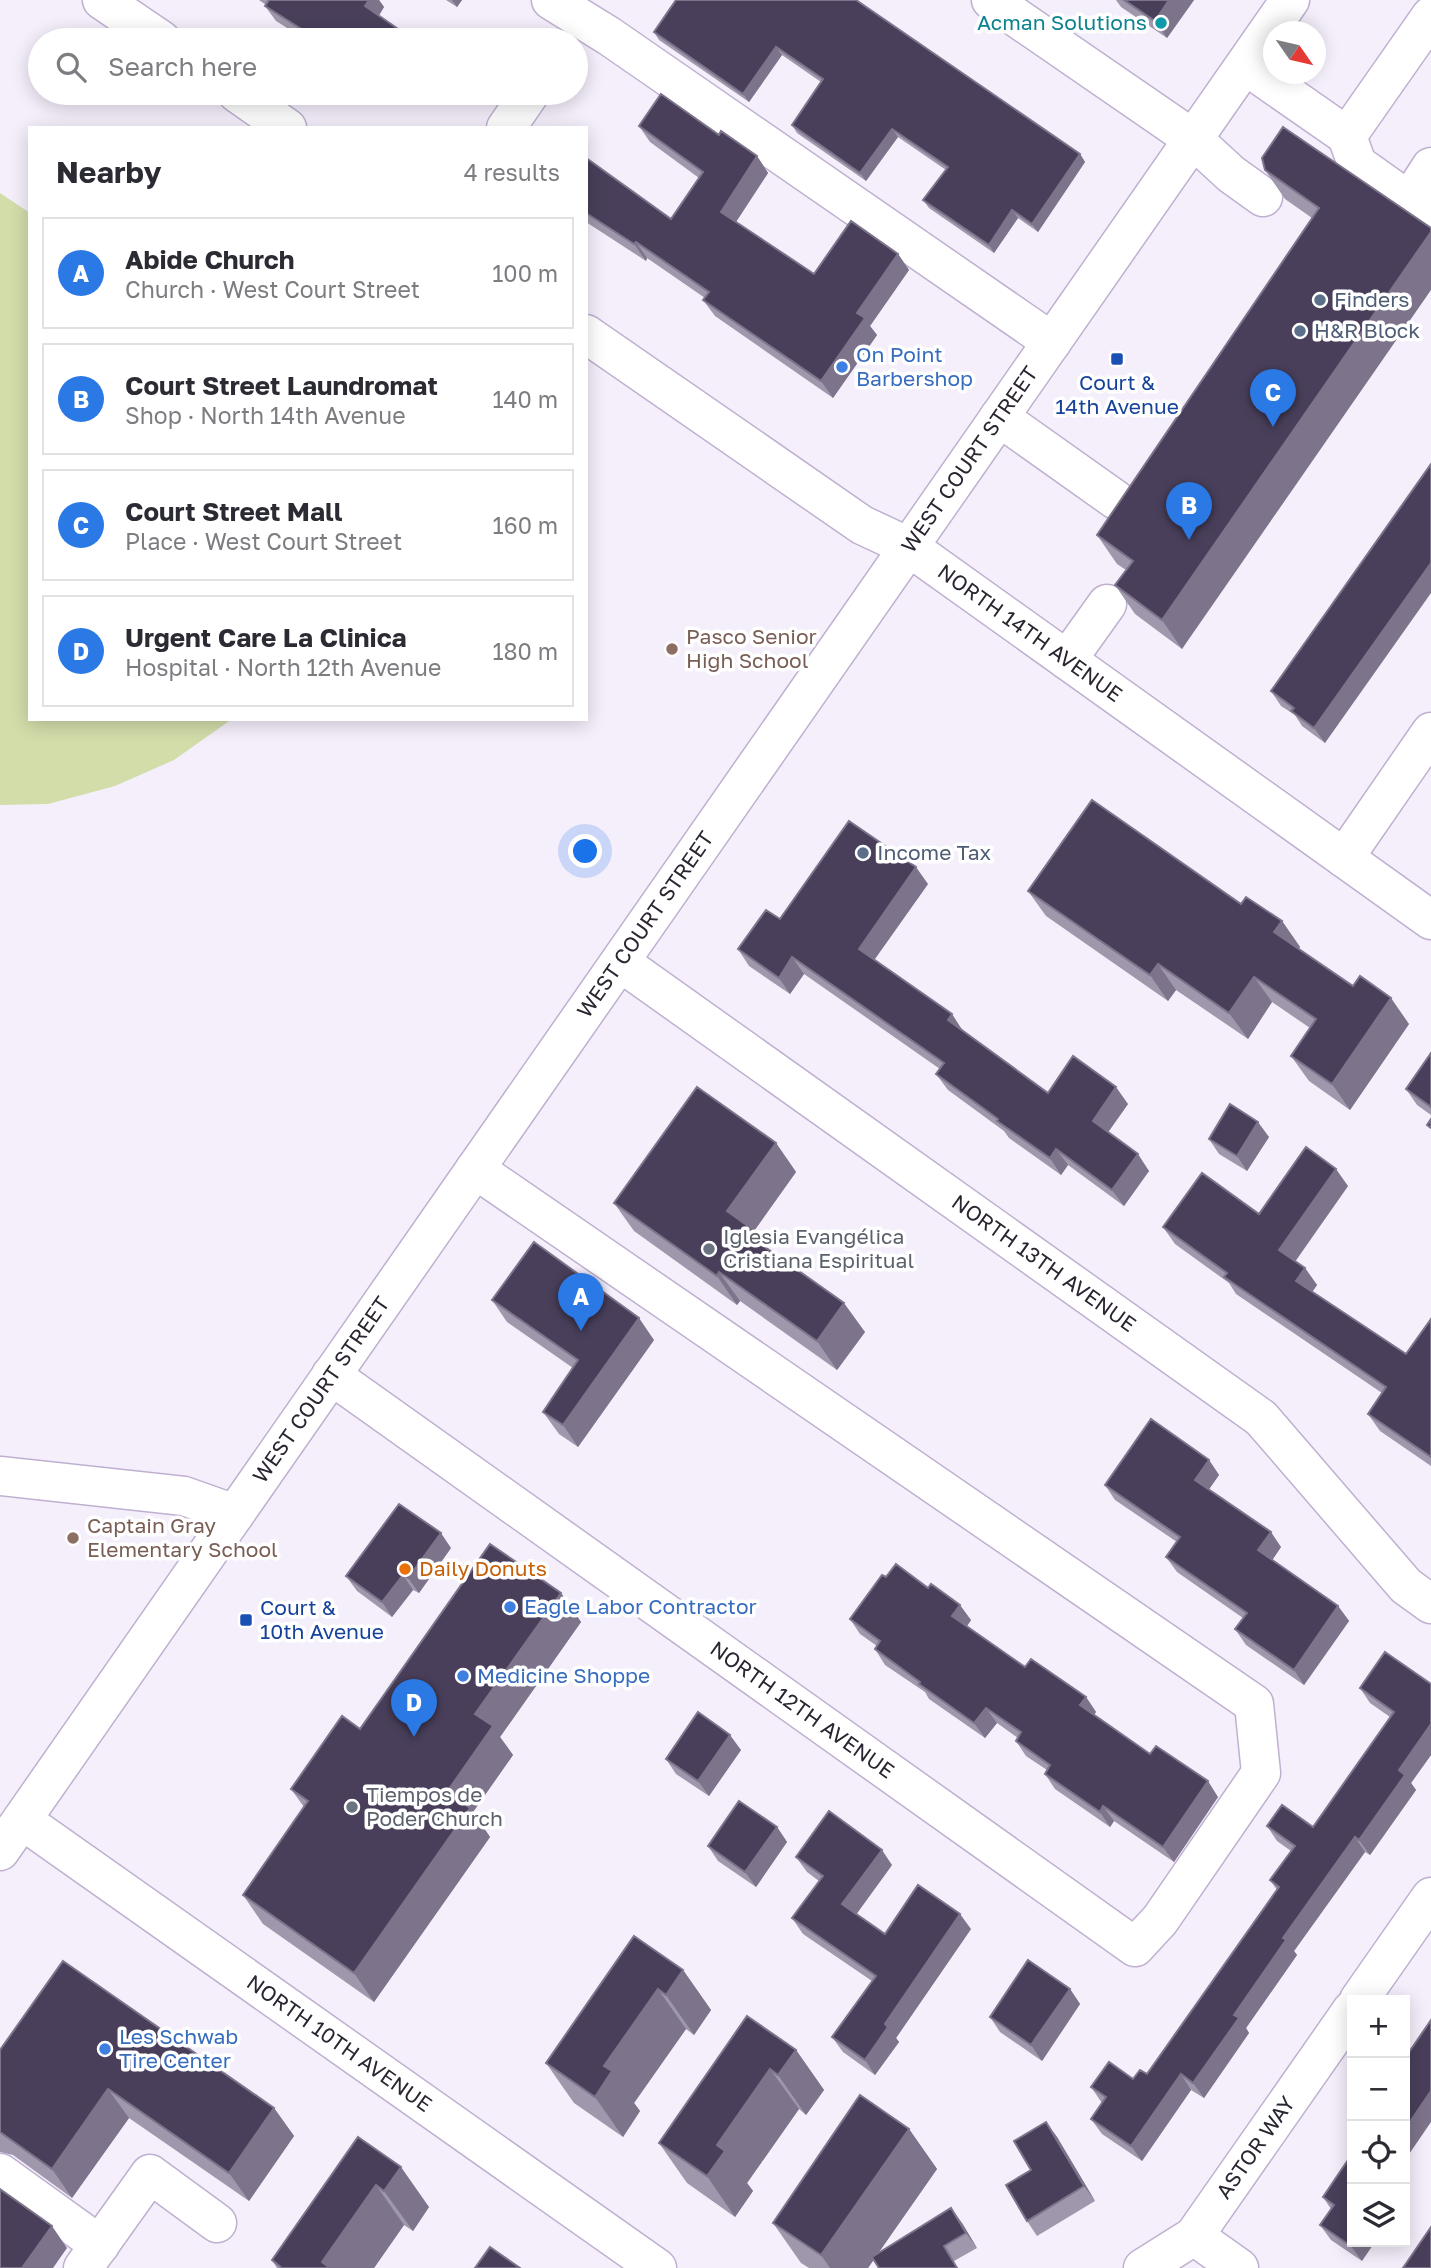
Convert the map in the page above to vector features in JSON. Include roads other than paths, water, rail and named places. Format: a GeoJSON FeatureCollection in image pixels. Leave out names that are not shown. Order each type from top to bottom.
{"type":"FeatureCollection","features":[{"type":"Feature","properties":{"kind":"street"},"geometry":{"type":"LineString","coordinates":[[102,0],[143,28]]}},
{"type":"Feature","properties":{"kind":"street"},"geometry":{"type":"LineString","coordinates":[[991,0],[1193,139],[1231,174],[1264,197]]}},
{"type":"Feature","properties":{"kind":"street","name":"WEST COURT STREET"},"geometry":{"type":"LineString","coordinates":[[0,1851],[1290,0]]}},
{"type":"Feature","properties":{"kind":"street"},"geometry":{"type":"LineString","coordinates":[[572,15],[609,36],[1052,342]]}},
{"type":"Feature","properties":{"kind":"street"},"geometry":{"type":"LineString","coordinates":[[1347,136],[1431,16]]}},
{"type":"Feature","properties":{"kind":"street"},"geometry":{"type":"LineString","coordinates":[[1245,65],[1347,136],[1357,164],[1420,206],[1431,167]]}},
{"type":"Feature","properties":{"kind":"street"},"geometry":{"type":"LineString","coordinates":[[254,105],[284,126]]}},
{"type":"Feature","properties":{"kind":"street"},"geometry":{"type":"LineString","coordinates":[[507,126],[522,105]]}},
{"type":"Feature","properties":{"kind":"street","name":"NORTH 14TH AVENUE"},"geometry":{"type":"LineString","coordinates":[[588,335],[862,524],[909,547],[1431,920]]}},
{"type":"Feature","properties":{"kind":"street"},"geometry":{"type":"LineString","coordinates":[[999,418],[1116,500]]}},
{"type":"Feature","properties":{"kind":"street"},"geometry":{"type":"LineString","coordinates":[[1067,660],[1107,604]]}},
{"type":"Feature","properties":{"kind":"street"},"geometry":{"type":"LineString","coordinates":[[1344,858],[1431,732]]}},
{"type":"Feature","properties":{"kind":"street","name":"NORTH 13TH AVENUE"},"geometry":{"type":"LineString","coordinates":[[620,962],[1261,1418],[1406,1586],[1431,1604]]}},
{"type":"Feature","properties":{"kind":"street","name":"NORTH 12TH AVENUE"},"geometry":{"type":"LineString","coordinates":[[331,1375],[1135,1947],[1160,1920],[1261,1773],[1254,1703],[475,1169]]}},
{"type":"Feature","properties":{"kind":"street"},"geometry":{"type":"LineString","coordinates":[[0,1476],[184,1496],[235,1514]]}},
{"type":"Feature","properties":{"kind":"street","name":"NORTH 10TH AVENUE"},"geometry":{"type":"LineString","coordinates":[[22,1819],[657,2268]]}},
{"type":"Feature","properties":{"kind":"street"},"geometry":{"type":"LineString","coordinates":[[1363,1995],[1428,1908]]}},
{"type":"Feature","properties":{"kind":"street","name":"ASTOR WAY"},"geometry":{"type":"LineString","coordinates":[[1143,2268],[1194,2236],[1347,2017]]}},
{"type":"Feature","properties":{"kind":"street"},"geometry":{"type":"LineString","coordinates":[[0,2174],[92,2256],[150,2174],[217,2223]]}},
{"type":"Feature","properties":{"kind":"street"},"geometry":{"type":"LineString","coordinates":[[1194,2236],[1239,2268]]}},
{"type":"Feature","properties":{"kind":"place","name":"Acman Solutions"},"geometry":{"type":"Point","coordinates":[1161,23]}},
{"type":"Feature","properties":{"kind":"place","name":"Finders"},"geometry":{"type":"Point","coordinates":[1320,300]}},
{"type":"Feature","properties":{"kind":"place","name":"H&R Block"},"geometry":{"type":"Point","coordinates":[1300,331]}},
{"type":"Feature","properties":{"kind":"place","name":"Court & 14th Avenue"},"geometry":{"type":"Point","coordinates":[1117,359]}},
{"type":"Feature","properties":{"kind":"place","name":"On Point Barbershop"},"geometry":{"type":"Point","coordinates":[842,367]}},
{"type":"Feature","properties":{"kind":"place","name":"Court Street Mall"},"geometry":{"type":"Point","coordinates":[1273,427]}},
{"type":"Feature","properties":{"kind":"place","name":"Court Street Laundromat"},"geometry":{"type":"Point","coordinates":[1189,540]}},
{"type":"Feature","properties":{"kind":"place","name":"Pasco Senior High School"},"geometry":{"type":"Point","coordinates":[672,649]}},
{"type":"Feature","properties":{"kind":"place","name":"Income Tax"},"geometry":{"type":"Point","coordinates":[863,853]}},
{"type":"Feature","properties":{"kind":"place","name":"Iglesia Evangélica Cristiana Espiritual"},"geometry":{"type":"Point","coordinates":[709,1249]}},
{"type":"Feature","properties":{"kind":"place","name":"Abide Church"},"geometry":{"type":"Point","coordinates":[581,1331]}},
{"type":"Feature","properties":{"kind":"place","name":"Captain Gray Elementary School"},"geometry":{"type":"Point","coordinates":[73,1538]}},
{"type":"Feature","properties":{"kind":"place","name":"Daily Donuts"},"geometry":{"type":"Point","coordinates":[405,1569]}},
{"type":"Feature","properties":{"kind":"place","name":"Eagle Labor Contractor"},"geometry":{"type":"Point","coordinates":[510,1607]}},
{"type":"Feature","properties":{"kind":"place","name":"Court & 10th Avenue"},"geometry":{"type":"Point","coordinates":[246,1620]}},
{"type":"Feature","properties":{"kind":"place","name":"Medicine Shoppe"},"geometry":{"type":"Point","coordinates":[463,1676]}},
{"type":"Feature","properties":{"kind":"place","name":"Urgent Care La Clinica"},"geometry":{"type":"Point","coordinates":[414,1737]}},
{"type":"Feature","properties":{"kind":"place","name":"Tiempos de Poder Church"},"geometry":{"type":"Point","coordinates":[352,1807]}},
{"type":"Feature","properties":{"kind":"place","name":"Les Schwab Tire Center"},"geometry":{"type":"Point","coordinates":[105,2049]}}]}
